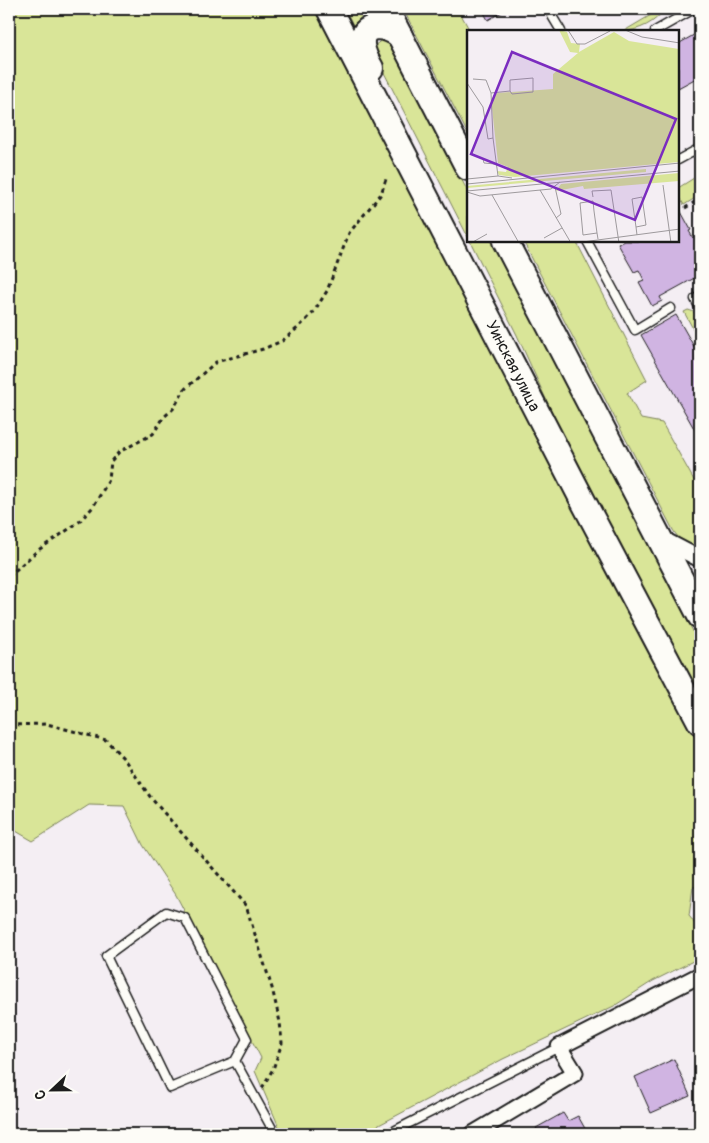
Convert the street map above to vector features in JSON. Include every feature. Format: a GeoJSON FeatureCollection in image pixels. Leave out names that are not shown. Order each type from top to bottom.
{"type":"FeatureCollection","features":[{"type":"Feature","properties":{"kind":"main road","name":"Уинская улица"},"geometry":{"type":"LineString","coordinates":[[329,9],[700,722]]}},
{"type":"Feature","properties":{"kind":"main road"},"geometry":{"type":"LineString","coordinates":[[386,9],[467,166]]}},
{"type":"Feature","properties":{"kind":"main road"},"geometry":{"type":"LineString","coordinates":[[400,36],[386,27],[372,28],[363,36],[362,45],[365,56],[489,298],[505,334],[518,375]]}},
{"type":"Feature","properties":{"kind":"main road"},"geometry":{"type":"LineString","coordinates":[[506,242],[700,616]]}},
{"type":"Feature","properties":{"kind":"street"},"geometry":{"type":"LineString","coordinates":[[660,538],[700,559]]}},
{"type":"Feature","properties":{"kind":"street"},"geometry":{"type":"LineString","coordinates":[[473,1134],[575,1073],[560,1047],[700,975]]}},
{"type":"Feature","properties":{"kind":"lane"},"geometry":{"type":"LineString","coordinates":[[553,9],[552,16],[560,30]]}},
{"type":"Feature","properties":{"kind":"lane"},"geometry":{"type":"LineString","coordinates":[[657,30],[694,9]]}},
{"type":"Feature","properties":{"kind":"lane"},"geometry":{"type":"LineString","coordinates":[[679,159],[700,148]]}},
{"type":"Feature","properties":{"kind":"lane"},"geometry":{"type":"LineString","coordinates":[[588,242],[635,330],[671,308]]}},
{"type":"Feature","properties":{"kind":"lane"},"geometry":{"type":"LineString","coordinates":[[700,296],[695,299],[700,308]]}},
{"type":"Feature","properties":{"kind":"lane"},"geometry":{"type":"LineString","coordinates":[[166,912],[186,918],[247,1039],[235,1061],[170,1088],[106,956],[166,912]]}},
{"type":"Feature","properties":{"kind":"lane"},"geometry":{"type":"LineString","coordinates":[[388,1134],[560,1047]]}},
{"type":"Feature","properties":{"kind":"lane"},"geometry":{"type":"LineString","coordinates":[[235,1061],[275,1134]]}},
{"type":"Feature","properties":{"kind":"path"},"geometry":{"type":"LineString","coordinates":[[9,576],[37,551],[80,522],[94,507],[109,480],[111,461],[119,452],[153,434],[185,389],[216,362],[263,349],[282,341],[299,327],[312,313],[326,291],[349,233],[366,209],[381,194],[386,179]]}},
{"type":"Feature","properties":{"kind":"path"},"geometry":{"type":"LineString","coordinates":[[686,208],[700,199]]}},
{"type":"Feature","properties":{"kind":"path"},"geometry":{"type":"LineString","coordinates":[[9,725],[47,724],[106,740],[124,759],[151,798],[246,906],[272,988],[280,1022],[282,1043],[273,1069],[256,1099]]}},
{"type":"Feature","properties":{"kind":"green space"},"geometry":{"type":"Polygon","coordinates":[[[9,9],[318,9],[700,747],[700,887],[693,887],[689,916],[696,925],[699,936],[699,958],[653,981],[614,1006],[503,1059],[362,1134],[282,1134],[255,1071],[261,1058],[176,895],[143,845],[124,806],[89,805],[33,841],[9,827],[9,9]]]}},
{"type":"Feature","properties":{"kind":"green space"},"geometry":{"type":"Polygon","coordinates":[[[345,9],[373,10],[364,14],[353,25],[345,9]]]}},
{"type":"Feature","properties":{"kind":"green space"},"geometry":{"type":"Polygon","coordinates":[[[403,9],[458,9],[469,30],[467,30],[467,132],[403,9]]]}},
{"type":"Feature","properties":{"kind":"green space"},"geometry":{"type":"Polygon","coordinates":[[[658,9],[664,9],[652,22],[632,30],[626,30],[658,9]]]}},
{"type":"Feature","properties":{"kind":"green space"},"geometry":{"type":"Polygon","coordinates":[[[383,39],[393,47],[467,190],[467,235],[375,55],[374,46],[383,39]]]}},
{"type":"Feature","properties":{"kind":"green space"},"geometry":{"type":"Polygon","coordinates":[[[694,178],[700,189],[700,195],[684,205],[679,197],[679,187],[694,178]]]}},
{"type":"Feature","properties":{"kind":"green space"},"geometry":{"type":"Polygon","coordinates":[[[470,242],[494,242],[700,645],[700,705],[563,437],[517,335],[470,242]]]}},
{"type":"Feature","properties":{"kind":"green space"},"geometry":{"type":"Polygon","coordinates":[[[524,242],[577,242],[647,380],[627,393],[641,419],[662,423],[700,491],[700,549],[684,543],[673,530],[524,242]]]}},
{"type":"Feature","properties":{"kind":"green space"},"geometry":{"type":"Polygon","coordinates":[[[688,310],[698,317],[700,336],[698,338],[684,312],[688,310]]]}},
{"type":"Feature","properties":{"kind":"building"},"geometry":{"type":"Polygon","coordinates":[[[482,9],[507,9],[488,20],[482,9]]]}},
{"type":"Feature","properties":{"kind":"building"},"geometry":{"type":"Polygon","coordinates":[[[699,32],[700,76],[679,87],[679,43],[699,32]]]}},
{"type":"Feature","properties":{"kind":"building"},"geometry":{"type":"Polygon","coordinates":[[[679,210],[691,230],[689,231],[693,238],[695,236],[699,243],[696,244],[700,249],[700,275],[660,297],[662,301],[652,306],[639,282],[644,280],[639,270],[634,272],[618,244],[622,242],[679,242],[679,210]]]}},
{"type":"Feature","properties":{"kind":"building"},"geometry":{"type":"Polygon","coordinates":[[[676,315],[700,357],[700,439],[641,335],[676,315]]]}},
{"type":"Feature","properties":{"kind":"building"},"geometry":{"type":"Polygon","coordinates":[[[674,1059],[690,1096],[651,1113],[635,1077],[674,1059]]]}},
{"type":"Feature","properties":{"kind":"building"},"geometry":{"type":"Polygon","coordinates":[[[563,1113],[568,1121],[578,1116],[588,1134],[540,1134],[536,1128],[563,1113]]]}}]}
